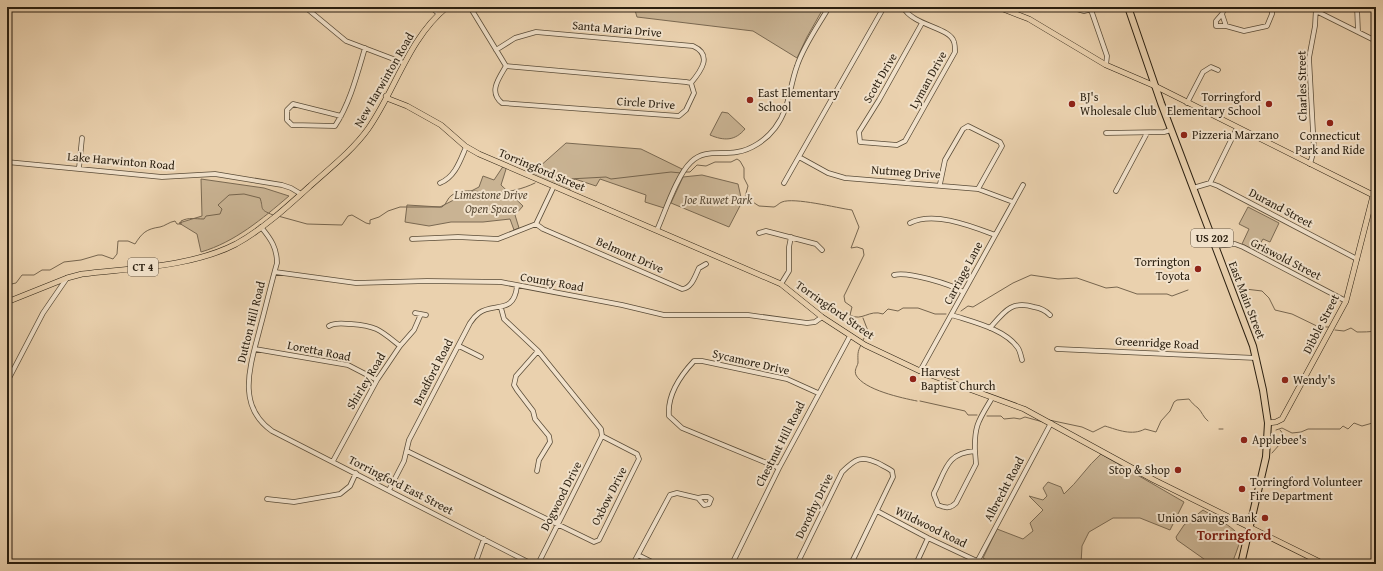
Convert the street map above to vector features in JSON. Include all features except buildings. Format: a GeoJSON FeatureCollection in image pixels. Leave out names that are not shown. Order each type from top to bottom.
{"type":"FeatureCollection","features":[{"type":"Feature","properties":{"kind":"highway","name":"East Main Street"},"geometry":{"type":"LineString","coordinates":[[1128,7],[1171,130],[1256,358],[1264,390],[1268,423],[1266,456],[1250,528],[1240,564]]}},
{"type":"Feature","properties":{"kind":"main road","name":"New Harwinton Road"},"geometry":{"type":"LineString","coordinates":[[301,194],[354,146],[368,128],[422,34],[447,7]]}},
{"type":"Feature","properties":{"kind":"main road"},"geometry":{"type":"LineString","coordinates":[[998,7],[1029,19],[1106,65],[1155,86],[1374,196]]}},
{"type":"Feature","properties":{"kind":"main road","name":"Torringford Street"},"geometry":{"type":"LineString","coordinates":[[386,96],[389,99],[400,103],[446,127],[466,147],[781,284],[822,316],[862,344],[920,371],[1024,409],[1154,480],[1324,564]]}},
{"type":"Feature","properties":{"kind":"main road","name":"Dibble Street"},"geometry":{"type":"LineString","coordinates":[[1268,423],[1276,422],[1282,419],[1346,301],[1376,184]]}},
{"type":"Feature","properties":{"kind":"main road","name":"CT 4"},"geometry":{"type":"LineString","coordinates":[[7,302],[67,278],[82,274],[188,261],[207,256],[235,244],[261,227],[274,218],[301,194]]}},
{"type":"Feature","properties":{"kind":"street"},"geometry":{"type":"LineString","coordinates":[[305,7],[346,41],[404,63]]}},
{"type":"Feature","properties":{"kind":"street"},"geometry":{"type":"LineString","coordinates":[[431,7],[439,14]]}},
{"type":"Feature","properties":{"kind":"street"},"geometry":{"type":"LineString","coordinates":[[470,7],[506,66]]}},
{"type":"Feature","properties":{"kind":"street"},"geometry":{"type":"LineString","coordinates":[[657,230],[681,176],[689,164],[698,157],[708,153],[736,152],[752,147],[764,140],[775,128],[789,99],[796,66],[829,7]]}},
{"type":"Feature","properties":{"kind":"street"},"geometry":{"type":"LineString","coordinates":[[784,183],[884,7]]}},
{"type":"Feature","properties":{"kind":"street","name":"Lyman Drive"},"geometry":{"type":"LineString","coordinates":[[860,142],[897,146],[902,144],[942,77],[955,52],[954,42],[946,33],[922,23],[908,15],[903,7]]}},
{"type":"Feature","properties":{"kind":"street"},"geometry":{"type":"LineString","coordinates":[[1070,7],[1084,12],[1091,8],[1099,7]]}},
{"type":"Feature","properties":{"kind":"street"},"geometry":{"type":"LineString","coordinates":[[1225,7],[1222,14],[1216,21],[1216,26],[1226,26],[1244,31],[1267,26],[1270,21],[1272,7]]}},
{"type":"Feature","properties":{"kind":"street"},"geometry":{"type":"LineString","coordinates":[[1357,7],[1358,32]]}},
{"type":"Feature","properties":{"kind":"street"},"geometry":{"type":"LineString","coordinates":[[1091,8],[1107,56],[1106,65]]}},
{"type":"Feature","properties":{"kind":"street"},"geometry":{"type":"LineString","coordinates":[[1316,9],[1376,41]]}},
{"type":"Feature","properties":{"kind":"street","name":"Charles Street"},"geometry":{"type":"LineString","coordinates":[[1310,164],[1314,150],[1309,58],[1316,9]]}},
{"type":"Feature","properties":{"kind":"street"},"geometry":{"type":"LineString","coordinates":[[1222,14],[1226,26]]}},
{"type":"Feature","properties":{"kind":"street","name":"Scott Drive"},"geometry":{"type":"LineString","coordinates":[[860,142],[859,132],[879,100],[922,23]]}},
{"type":"Feature","properties":{"kind":"street","name":"Santa Maria Drive"},"geometry":{"type":"LineString","coordinates":[[496,50],[515,38],[536,32],[693,46],[702,53],[704,60],[703,66],[691,83]]}},
{"type":"Feature","properties":{"kind":"street"},"geometry":{"type":"LineString","coordinates":[[341,116],[293,104],[287,110],[287,120],[292,125],[335,126],[341,116],[354,84],[365,48]]}},
{"type":"Feature","properties":{"kind":"street","name":"Circle Drive"},"geometry":{"type":"LineString","coordinates":[[506,66],[691,83],[694,93],[686,110],[679,116],[575,107],[508,104],[498,100],[495,93],[498,81],[506,66]]}},
{"type":"Feature","properties":{"kind":"street"},"geometry":{"type":"LineString","coordinates":[[1187,102],[1203,72],[1211,67],[1218,70]]}},
{"type":"Feature","properties":{"kind":"street"},"geometry":{"type":"LineString","coordinates":[[940,184],[945,160],[963,129],[968,126],[1000,142],[1002,146],[978,189]]}},
{"type":"Feature","properties":{"kind":"street"},"geometry":{"type":"LineString","coordinates":[[1193,188],[1210,183],[1237,128]]}},
{"type":"Feature","properties":{"kind":"street"},"geometry":{"type":"LineString","coordinates":[[1106,133],[1147,133],[1171,130]]}},
{"type":"Feature","properties":{"kind":"street"},"geometry":{"type":"LineString","coordinates":[[1116,191],[1147,133]]}},
{"type":"Feature","properties":{"kind":"street"},"geometry":{"type":"LineString","coordinates":[[79,168],[82,138]]}},
{"type":"Feature","properties":{"kind":"street"},"geometry":{"type":"LineString","coordinates":[[440,183],[445,181],[458,167],[466,147]]}},
{"type":"Feature","properties":{"kind":"street","name":"Nutmeg Drive"},"geometry":{"type":"LineString","coordinates":[[799,157],[828,173],[845,178],[940,184],[978,189],[1014,202]]}},
{"type":"Feature","properties":{"kind":"street","name":"Lake Harwinton Road"},"geometry":{"type":"LineString","coordinates":[[7,162],[162,177],[217,174],[282,185],[301,194]]}},
{"type":"Feature","properties":{"kind":"street","name":"Durand Street"},"geometry":{"type":"LineString","coordinates":[[1210,183],[1357,259]]}},
{"type":"Feature","properties":{"kind":"street","name":"Carriage Lane"},"geometry":{"type":"LineString","coordinates":[[920,371],[1023,185]]}},
{"type":"Feature","properties":{"kind":"street"},"geometry":{"type":"LineString","coordinates":[[412,239],[458,237],[498,239],[536,224],[554,186]]}},
{"type":"Feature","properties":{"kind":"street"},"geometry":{"type":"LineString","coordinates":[[910,222],[918,218],[960,222],[995,235]]}},
{"type":"Feature","properties":{"kind":"street","name":"Belmont Drive"},"geometry":{"type":"LineString","coordinates":[[536,224],[543,229],[682,289],[690,286],[698,268],[706,264]]}},
{"type":"Feature","properties":{"kind":"street","name":"Dutton Hill Road"},"geometry":{"type":"LineString","coordinates":[[261,227],[271,239],[277,252],[275,272],[249,370],[248,388],[255,414],[261,423]]}},
{"type":"Feature","properties":{"kind":"street"},"geometry":{"type":"LineString","coordinates":[[759,233],[766,231],[816,244],[822,250]]}},
{"type":"Feature","properties":{"kind":"street"},"geometry":{"type":"LineString","coordinates":[[781,284],[789,271],[789,246],[791,238]]}},
{"type":"Feature","properties":{"kind":"street","name":"Griswold Street"},"geometry":{"type":"LineString","coordinates":[[1215,246],[1235,244],[1346,301]]}},
{"type":"Feature","properties":{"kind":"street","name":"County Road"},"geometry":{"type":"LineString","coordinates":[[275,272],[356,283],[427,281],[501,282],[622,305],[664,315],[748,315],[807,323],[816,322],[822,316]]}},
{"type":"Feature","properties":{"kind":"street"},"geometry":{"type":"LineString","coordinates":[[894,275],[900,273],[921,278],[963,292]]}},
{"type":"Feature","properties":{"kind":"street"},"geometry":{"type":"LineString","coordinates":[[7,382],[43,313],[67,278]]}},
{"type":"Feature","properties":{"kind":"street"},"geometry":{"type":"LineString","coordinates":[[517,286],[513,300],[501,308],[504,319],[538,351],[601,429],[602,436]]}},
{"type":"Feature","properties":{"kind":"street"},"geometry":{"type":"LineString","coordinates":[[990,328],[1013,306],[1022,303],[1044,309],[1050,315]]}},
{"type":"Feature","properties":{"kind":"street","name":"Bradford Road"},"geometry":{"type":"LineString","coordinates":[[389,490],[404,462],[409,440],[470,323],[479,313],[492,308],[501,308]]}},
{"type":"Feature","properties":{"kind":"street","name":"Shirley Road"},"geometry":{"type":"LineString","coordinates":[[333,461],[376,380],[400,346],[414,330],[423,314],[415,313]]}},
{"type":"Feature","properties":{"kind":"street"},"geometry":{"type":"LineString","coordinates":[[952,314],[990,328],[1007,338],[1018,348],[1022,360]]}},
{"type":"Feature","properties":{"kind":"street"},"geometry":{"type":"LineString","coordinates":[[329,326],[338,323],[372,326],[400,346]]}},
{"type":"Feature","properties":{"kind":"street","name":"Chestnut Hill Road"},"geometry":{"type":"LineString","coordinates":[[732,564],[779,468],[850,336]]}},
{"type":"Feature","properties":{"kind":"street"},"geometry":{"type":"LineString","coordinates":[[459,346],[482,356]]}},
{"type":"Feature","properties":{"kind":"street","name":"Loretta Road"},"geometry":{"type":"LineString","coordinates":[[255,348],[348,366],[376,380]]}},
{"type":"Feature","properties":{"kind":"street","name":"Greenridge Road"},"geometry":{"type":"LineString","coordinates":[[1057,349],[1256,358]]}},
{"type":"Feature","properties":{"kind":"street"},"geometry":{"type":"LineString","coordinates":[[537,471],[539,460],[550,442],[549,436],[535,419],[533,411],[516,390],[514,384],[516,376],[538,351]]}},
{"type":"Feature","properties":{"kind":"street","name":"Sycamore Drive"},"geometry":{"type":"LineString","coordinates":[[779,468],[682,428],[670,416],[668,406],[671,396],[694,361],[702,361],[787,379],[818,393]]}},
{"type":"Feature","properties":{"kind":"street"},"geometry":{"type":"LineString","coordinates":[[975,451],[962,452],[954,456],[934,492],[938,505],[945,508],[952,507],[956,503],[976,464],[974,433],[976,425],[992,398]]}},
{"type":"Feature","properties":{"kind":"street","name":"Albrecht Road"},"geometry":{"type":"LineString","coordinates":[[977,562],[1048,422]]}},
{"type":"Feature","properties":{"kind":"street","name":"Torringford East Street"},"geometry":{"type":"LineString","coordinates":[[261,423],[532,564]]}},
{"type":"Feature","properties":{"kind":"street","name":"Oxbow Drive"},"geometry":{"type":"LineString","coordinates":[[407,451],[594,542],[599,540],[639,459],[637,454],[602,436]]}},
{"type":"Feature","properties":{"kind":"street","name":"Dogwood Drive"},"geometry":{"type":"LineString","coordinates":[[538,564],[602,436]]}},
{"type":"Feature","properties":{"kind":"street","name":"Dorothy Drive"},"geometry":{"type":"LineString","coordinates":[[797,564],[842,472],[852,462],[861,458],[869,459],[889,468],[892,472],[893,477],[877,511]]}},
{"type":"Feature","properties":{"kind":"street"},"geometry":{"type":"LineString","coordinates":[[267,499],[294,502],[340,494],[350,486],[356,473]]}},
{"type":"Feature","properties":{"kind":"street"},"geometry":{"type":"LineString","coordinates":[[633,564],[670,495],[677,492],[698,498]]}},
{"type":"Feature","properties":{"kind":"street"},"geometry":{"type":"LineString","coordinates":[[851,564],[877,511]]}},
{"type":"Feature","properties":{"kind":"street","name":"Wildwood Road"},"geometry":{"type":"LineString","coordinates":[[877,511],[977,562]]}},
{"type":"Feature","properties":{"kind":"street"},"geometry":{"type":"LineString","coordinates":[[916,564],[928,538]]}},
{"type":"Feature","properties":{"kind":"street"},"geometry":{"type":"LineString","coordinates":[[475,564],[484,539]]}},
{"type":"Feature","properties":{"kind":"street"},"geometry":{"type":"LineString","coordinates":[[638,555],[656,564]]}},
{"type":"Feature","properties":{"kind":"green space"},"geometry":{"type":"Polygon","coordinates":[[[634,7],[824,7],[797,58],[753,31],[637,17],[634,7]]]}},
{"type":"Feature","properties":{"kind":"green space"},"geometry":{"type":"Polygon","coordinates":[[[722,112],[728,113],[745,129],[737,136],[729,139],[710,135],[722,112]]]}},
{"type":"Feature","properties":{"kind":"green space"},"geometry":{"type":"Polygon","coordinates":[[[566,143],[641,149],[682,169],[664,208],[645,202],[646,195],[600,179],[596,186],[575,179],[568,193],[529,176],[566,143]]]}},
{"type":"Feature","properties":{"kind":"green space","name":"Limestone Drive Open Space"},"geometry":{"type":"Polygon","coordinates":[[[504,165],[507,166],[501,185],[523,206],[515,215],[519,228],[514,230],[510,219],[483,222],[451,222],[429,226],[405,222],[407,205],[440,207],[479,187],[483,176],[494,180],[504,165]]]}},
{"type":"Feature","properties":{"kind":"green space","name":"Joe Ruwet Park"},"geometry":{"type":"Polygon","coordinates":[[[702,175],[738,184],[742,202],[729,227],[671,203],[683,177],[702,175]]]}},
{"type":"Feature","properties":{"kind":"green space"},"geometry":{"type":"Polygon","coordinates":[[[201,179],[264,188],[289,196],[237,236],[213,248],[201,252],[197,234],[179,223],[202,216],[201,179]]]}},
{"type":"Feature","properties":{"kind":"green space"},"geometry":{"type":"Polygon","coordinates":[[[1248,207],[1279,223],[1270,242],[1263,239],[1256,251],[1242,244],[1249,229],[1239,224],[1248,207]]]}},
{"type":"Feature","properties":{"kind":"green space"},"geometry":{"type":"Polygon","coordinates":[[[1101,454],[1184,502],[1170,530],[1140,518],[1113,518],[1089,532],[1082,546],[1081,564],[994,564],[983,558],[997,529],[1023,539],[1033,531],[1030,523],[1043,510],[1029,496],[1043,500],[1047,496],[1043,488],[1048,482],[1061,487],[1064,494],[1101,454]]]}},
{"type":"Feature","properties":{"kind":"green space"},"geometry":{"type":"Polygon","coordinates":[[[1203,510],[1230,527],[1239,535],[1240,539],[1232,564],[1211,564],[1177,540],[1176,537],[1184,525],[1203,510]]]}},
{"type":"Feature","properties":{"kind":"waterway"},"geometry":{"type":"LineString","coordinates":[[684,172],[690,172],[697,165],[706,166],[715,162],[731,162],[737,159],[744,168],[744,178],[748,186],[745,197],[759,206],[774,207],[782,202],[796,201],[852,210],[859,227],[851,248],[857,247],[863,249],[864,255],[844,296],[845,302],[852,307],[850,315],[858,317],[874,313],[883,314],[888,309],[898,311],[903,308],[918,308],[935,314],[946,314]]}},
{"type":"Feature","properties":{"kind":"waterway"},"geometry":{"type":"LineString","coordinates":[[550,178],[555,176],[569,179],[606,177],[611,179],[671,172],[681,173]]}},
{"type":"Feature","properties":{"kind":"waterway"},"geometry":{"type":"LineString","coordinates":[[278,216],[307,224],[342,225],[348,216],[352,215],[370,224],[370,220],[400,207],[442,207],[450,196],[462,191],[501,193],[521,189],[535,183]]}},
{"type":"Feature","properties":{"kind":"waterway"},"geometry":{"type":"LineString","coordinates":[[7,285],[16,283],[22,275],[34,275],[42,270],[50,270],[64,262],[81,260],[98,255],[113,259],[117,254],[118,241],[128,241],[135,244],[142,234],[148,230],[175,221],[177,224],[181,224],[181,221],[187,219],[204,219],[206,216],[220,214],[222,209],[218,205],[229,195],[244,194],[260,198],[263,210],[273,215]]}},
{"type":"Feature","properties":{"kind":"waterway"},"geometry":{"type":"LineString","coordinates":[[961,311],[968,306],[973,307],[1013,283],[1031,275],[1058,279],[1077,278],[1106,288],[1117,287],[1137,294],[1167,294],[1172,296],[1188,290]]}},
{"type":"Feature","properties":{"kind":"waterway"},"geometry":{"type":"LineString","coordinates":[[1237,288],[1262,291],[1269,298],[1275,310],[1292,314],[1323,329],[1325,327],[1329,327]]}},
{"type":"Feature","properties":{"kind":"waterway"},"geometry":{"type":"LineString","coordinates":[[863,318],[868,331],[863,340]]}},
{"type":"Feature","properties":{"kind":"waterway"},"geometry":{"type":"LineString","coordinates":[[1335,330],[1344,331],[1351,328],[1357,332],[1376,331]]}},
{"type":"Feature","properties":{"kind":"waterway"},"geometry":{"type":"LineString","coordinates":[[861,345],[858,352],[858,363],[855,372],[860,380],[875,389],[902,398],[917,401]]}},
{"type":"Feature","properties":{"kind":"waterway"},"geometry":{"type":"LineString","coordinates":[[1049,420],[1082,427],[1093,432],[1105,426],[1125,432],[1135,432],[1145,429],[1156,432],[1161,421],[1170,411],[1174,402],[1177,400],[1189,399],[1208,421]]}},
{"type":"Feature","properties":{"kind":"waterway"},"geometry":{"type":"LineString","coordinates":[[920,401],[965,411],[968,415],[977,415]]}},
{"type":"Feature","properties":{"kind":"waterway"},"geometry":{"type":"LineString","coordinates":[[987,416],[1001,416],[1004,419],[1020,419],[1025,417],[1043,422]]}},
{"type":"Feature","properties":{"kind":"waterway"},"geometry":{"type":"LineString","coordinates":[[1276,430],[1282,428],[1292,433],[1301,432],[1308,429],[1340,429],[1343,426],[1348,429],[1354,423],[1362,426],[1376,422]]}},
{"type":"Feature","properties":{"kind":"waterway"},"geometry":{"type":"LineString","coordinates":[[1280,430],[1284,435],[1282,440]]}},
{"type":"Feature","properties":{"kind":"waterway"},"geometry":{"type":"LineString","coordinates":[[1272,453],[1280,444]]}},
{"type":"Feature","properties":{"kind":"place","name":"East Elementary School"},"geometry":{"type":"Point","coordinates":[750,100]}},
{"type":"Feature","properties":{"kind":"place","name":"BJ's Wholesale Club"},"geometry":{"type":"Point","coordinates":[1072,104]}},
{"type":"Feature","properties":{"kind":"place","name":"Torringford Elementary School"},"geometry":{"type":"Point","coordinates":[1269,104]}},
{"type":"Feature","properties":{"kind":"place","name":"Connecticut Park and Ride"},"geometry":{"type":"Point","coordinates":[1330,123]}},
{"type":"Feature","properties":{"kind":"place","name":"Pizzeria Marzano"},"geometry":{"type":"Point","coordinates":[1184,135]}},
{"type":"Feature","properties":{"kind":"place","name":"Torrington Toyota"},"geometry":{"type":"Point","coordinates":[1198,269]}},
{"type":"Feature","properties":{"kind":"place","name":"Harvest Baptist Church"},"geometry":{"type":"Point","coordinates":[913,379]}},
{"type":"Feature","properties":{"kind":"place","name":"Wendy's"},"geometry":{"type":"Point","coordinates":[1285,380]}},
{"type":"Feature","properties":{"kind":"place","name":"Applebee's"},"geometry":{"type":"Point","coordinates":[1244,440]}},
{"type":"Feature","properties":{"kind":"place","name":"Stop & Shop"},"geometry":{"type":"Point","coordinates":[1178,470]}},
{"type":"Feature","properties":{"kind":"place","name":"Torringford Volunteer Fire Department"},"geometry":{"type":"Point","coordinates":[1242,489]}},
{"type":"Feature","properties":{"kind":"place","name":"Union Savings Bank"},"geometry":{"type":"Point","coordinates":[1265,518]}},
{"type":"Feature","properties":{"kind":"district","name":"Torringford"},"geometry":{"type":"Point","coordinates":[1234,535]}}]}
